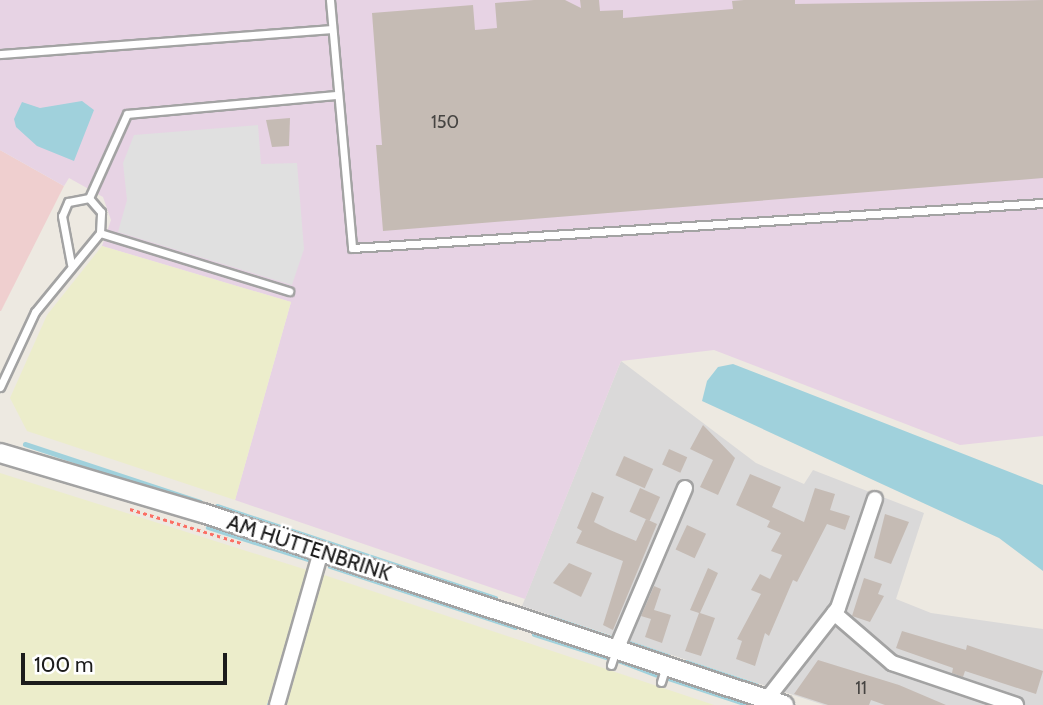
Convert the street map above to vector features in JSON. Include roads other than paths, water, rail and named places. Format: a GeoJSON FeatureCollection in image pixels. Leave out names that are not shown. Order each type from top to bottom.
{"type":"FeatureCollection","features":[{"type":"Feature","properties":{"kind":"street","name":"AM HÜTTENBRINK"},"geometry":{"type":"LineString","coordinates":[[0,453],[321,552],[664,674],[784,705]]}},
{"type":"Feature","properties":{"kind":"street"},"geometry":{"type":"LineString","coordinates":[[613,657],[685,488]]}},
{"type":"Feature","properties":{"kind":"street"},"geometry":{"type":"LineString","coordinates":[[767,699],[834,613],[875,499]]}},
{"type":"Feature","properties":{"kind":"street"},"geometry":{"type":"LineString","coordinates":[[277,705],[321,552]]}},
{"type":"Feature","properties":{"kind":"street"},"geometry":{"type":"LineString","coordinates":[[834,613],[892,663],[1016,705]]}},
{"type":"Feature","properties":{"kind":"lane"},"geometry":{"type":"LineString","coordinates":[[330,0],[335,95],[352,248],[1043,203]]}},
{"type":"Feature","properties":{"kind":"lane"},"geometry":{"type":"LineString","coordinates":[[0,54],[332,29]]}},
{"type":"Feature","properties":{"kind":"lane"},"geometry":{"type":"LineString","coordinates":[[89,198],[127,114],[335,95]]}},
{"type":"Feature","properties":{"kind":"lane"},"geometry":{"type":"LineString","coordinates":[[0,387],[36,312],[71,264],[100,233],[102,212],[89,198]]}},
{"type":"Feature","properties":{"kind":"lane"},"geometry":{"type":"LineString","coordinates":[[71,264],[62,216],[68,202],[89,198]]}},
{"type":"Feature","properties":{"kind":"lane"},"geometry":{"type":"LineString","coordinates":[[100,233],[289,291]]}},
{"type":"Feature","properties":{"kind":"water"},"geometry":{"type":"Polygon","coordinates":[[[82,101],[94,110],[74,161],[37,146],[16,127],[14,119],[22,102],[40,108],[82,101]]]}},
{"type":"Feature","properties":{"kind":"water"},"geometry":{"type":"Polygon","coordinates":[[[733,364],[1043,485],[1043,571],[999,538],[702,401],[707,381],[718,367],[733,364]]]}},
{"type":"Feature","properties":{"kind":"waterway"},"geometry":{"type":"LineString","coordinates":[[25,444],[200,502]]}},
{"type":"Feature","properties":{"kind":"waterway"},"geometry":{"type":"LineString","coordinates":[[217,506],[495,598]]}},
{"type":"Feature","properties":{"kind":"waterway"},"geometry":{"type":"LineString","coordinates":[[208,527],[308,559]]}},
{"type":"Feature","properties":{"kind":"waterway"},"geometry":{"type":"LineString","coordinates":[[330,566],[515,627]]}},
{"type":"Feature","properties":{"kind":"waterway"},"geometry":{"type":"LineString","coordinates":[[549,617],[611,638]]}},
{"type":"Feature","properties":{"kind":"waterway"},"geometry":{"type":"LineString","coordinates":[[534,634],[609,658]]}},
{"type":"Feature","properties":{"kind":"waterway"},"geometry":{"type":"LineString","coordinates":[[629,643],[668,656]]}},
{"type":"Feature","properties":{"kind":"waterway"},"geometry":{"type":"LineString","coordinates":[[618,660],[655,674]]}},
{"type":"Feature","properties":{"kind":"waterway"},"geometry":{"type":"LineString","coordinates":[[686,662],[756,685]]}},
{"type":"Feature","properties":{"kind":"waterway"},"geometry":{"type":"LineString","coordinates":[[668,678],[750,705]]}},
{"type":"Feature","properties":{"kind":"waterway"},"geometry":{"type":"LineString","coordinates":[[269,705],[272,697]]}}]}
